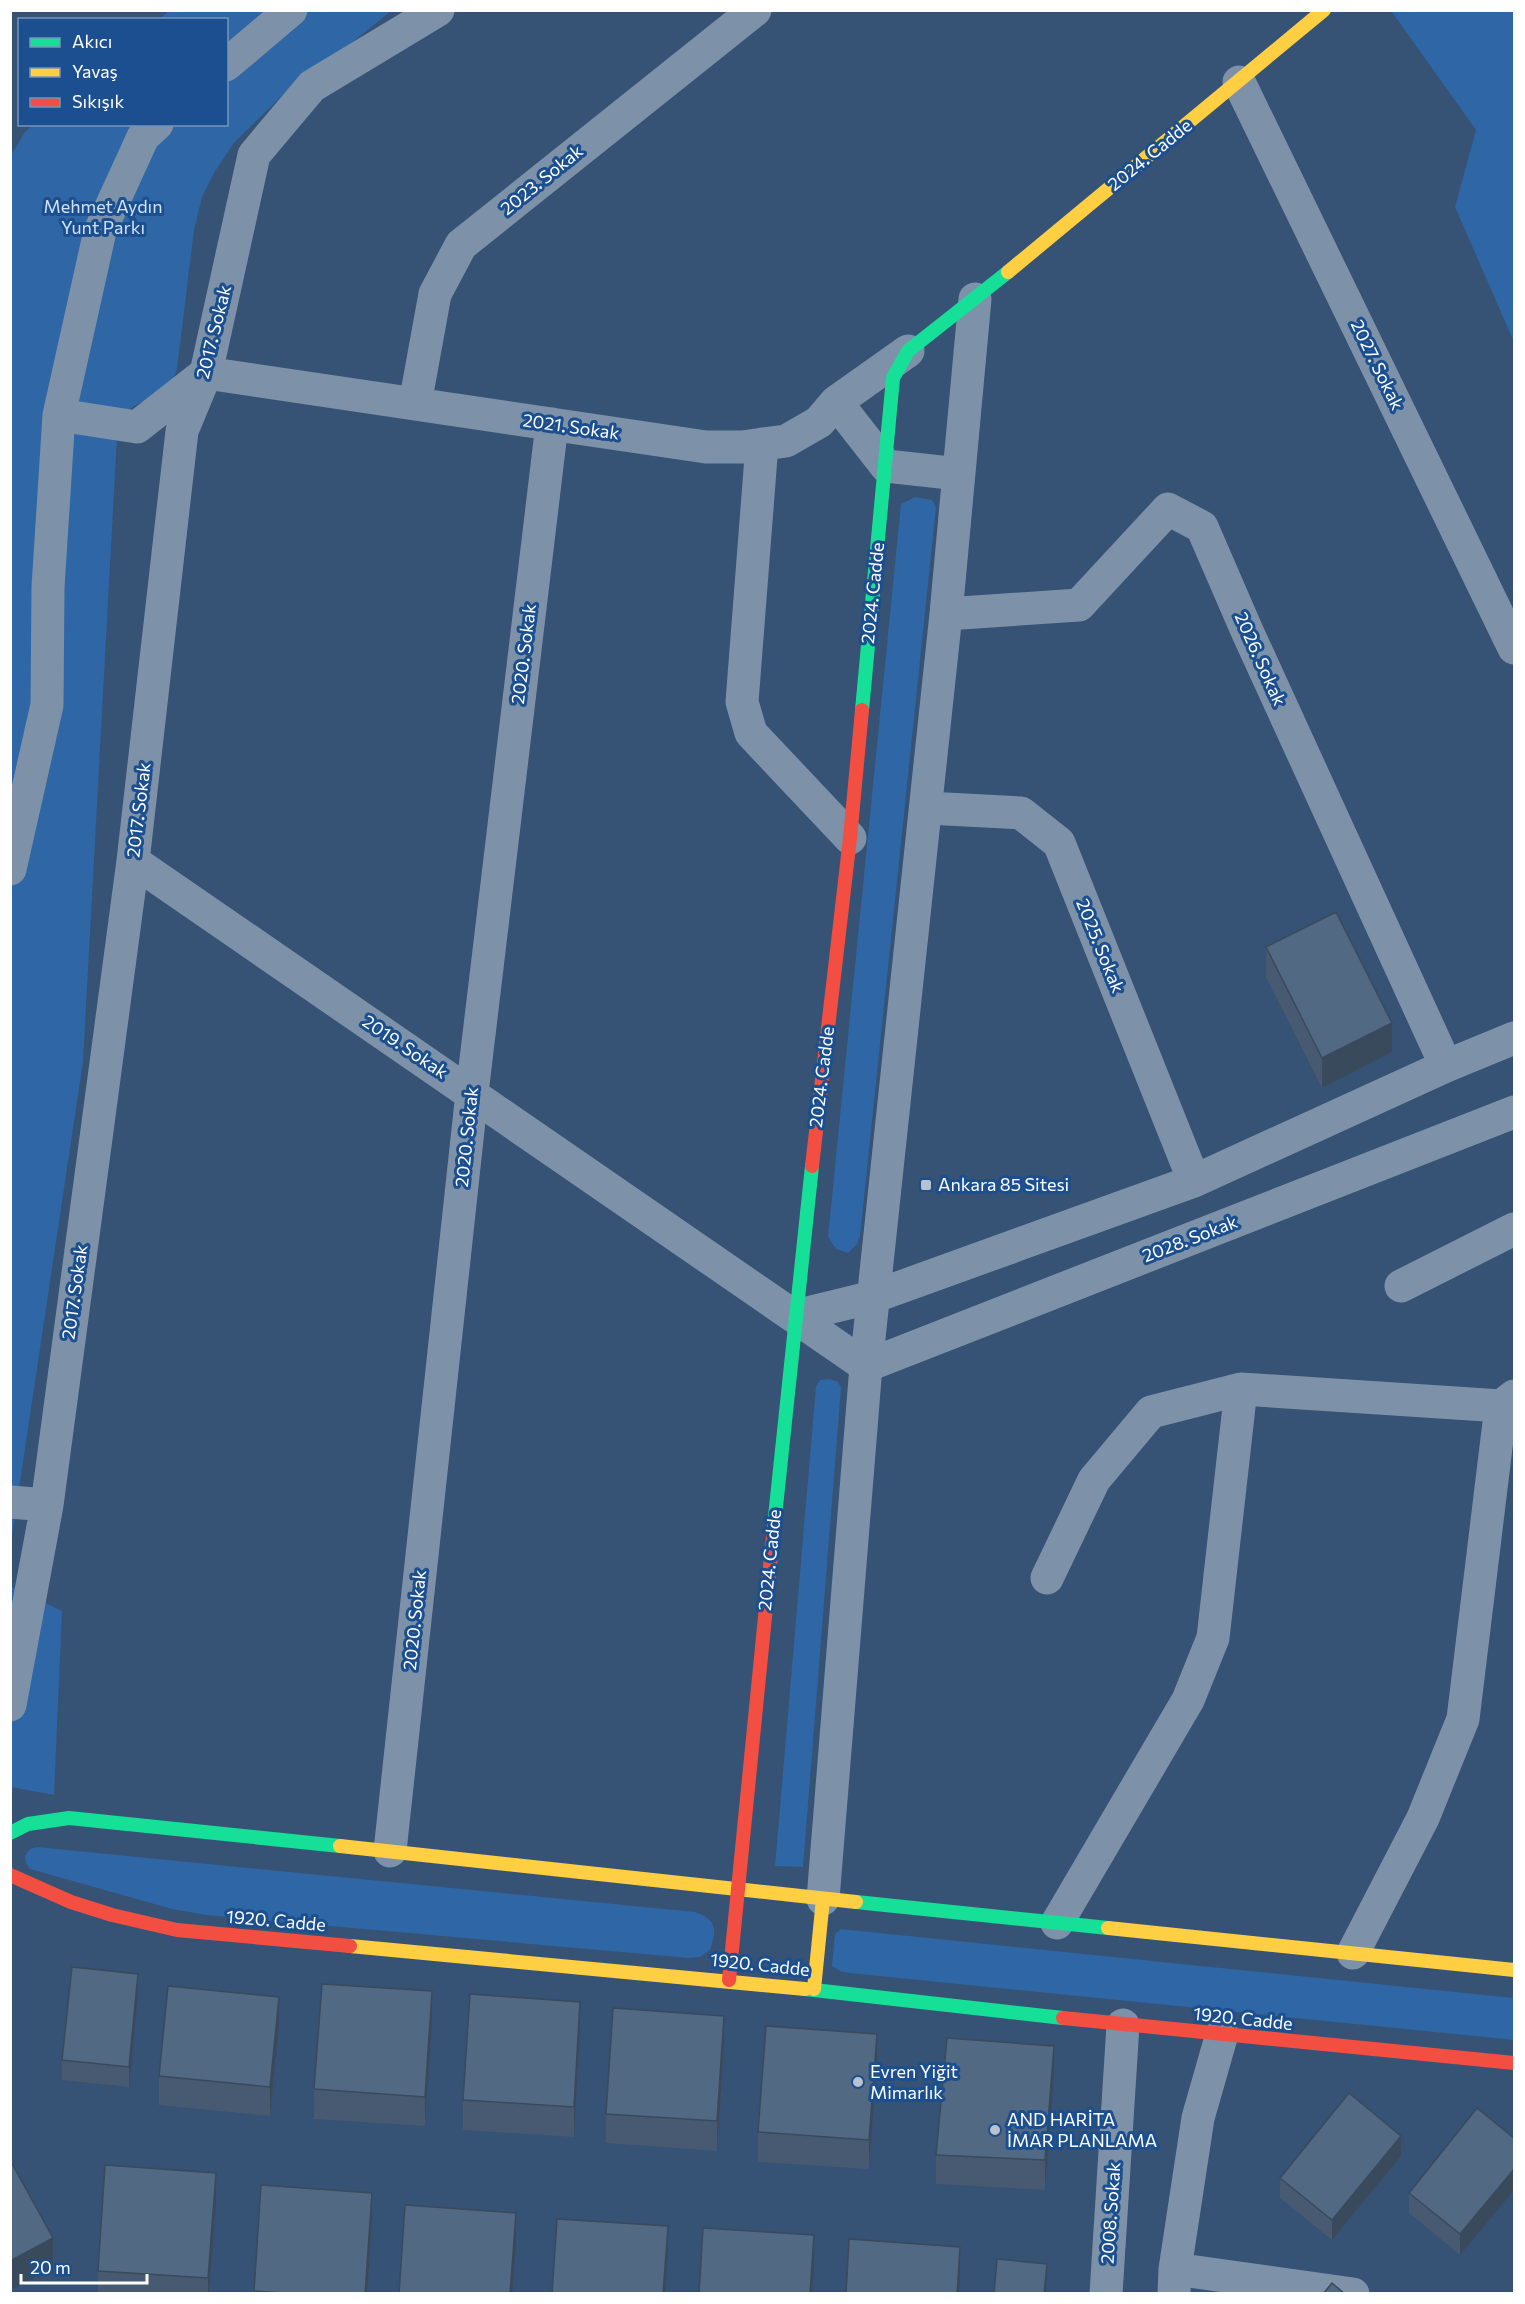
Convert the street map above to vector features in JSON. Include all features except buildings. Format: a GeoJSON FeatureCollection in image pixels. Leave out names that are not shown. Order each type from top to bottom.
{"type":"FeatureCollection","features":[{"type":"Feature","properties":{"kind":"main road","name":"2024. Cadde"},"geometry":{"type":"LineString","coordinates":[[729,1980],[795,1316],[850,838],[893,378],[908,351],[975,299],[1324,10]]}},
{"type":"Feature","properties":{"kind":"main road"},"geometry":{"type":"LineString","coordinates":[[10,1833],[28,1824],[69,1818],[1515,1970]]}},
{"type":"Feature","properties":{"kind":"main road","name":"1920. Cadde"},"geometry":{"type":"LineString","coordinates":[[10,1875],[42,1892],[104,1914],[177,1930],[729,1980],[1123,2025],[1515,2063]]}},
{"type":"Feature","properties":{"kind":"main road"},"geometry":{"type":"LineString","coordinates":[[814,1989],[823,1899]]}},
{"type":"Feature","properties":{"kind":"street"},"geometry":{"type":"LineString","coordinates":[[228,63],[291,10]]}},
{"type":"Feature","properties":{"kind":"street","name":"2017. Sokak"},"geometry":{"type":"LineString","coordinates":[[10,1705],[47,1505],[133,861],[182,432],[206,373],[254,155],[312,86],[438,10]]}},
{"type":"Feature","properties":{"kind":"street","name":"2023. Sokak"},"geometry":{"type":"LineString","coordinates":[[415,404],[435,294],[460,245],[755,10]]}},
{"type":"Feature","properties":{"kind":"street","name":"2027. Sokak"},"geometry":{"type":"LineString","coordinates":[[1239,82],[1515,648]]}},
{"type":"Feature","properties":{"kind":"street"},"geometry":{"type":"LineString","coordinates":[[10,868],[46,705],[48,587],[59,415],[100,231],[143,136],[155,126]]}},
{"type":"Feature","properties":{"kind":"street"},"geometry":{"type":"LineString","coordinates":[[823,1899],[866,1366],[927,808],[975,299]]}},
{"type":"Feature","properties":{"kind":"street","name":"2021. Sokak"},"geometry":{"type":"LineString","coordinates":[[206,373],[706,447],[742,447],[786,441],[819,422],[836,402],[908,351]]}},
{"type":"Feature","properties":{"kind":"street"},"geometry":{"type":"LineString","coordinates":[[59,415],[137,427],[206,373]]}},
{"type":"Feature","properties":{"kind":"street"},"geometry":{"type":"LineString","coordinates":[[836,402],[886,466],[959,474]]}},
{"type":"Feature","properties":{"kind":"street","name":"2020. Sokak"},"geometry":{"type":"LineString","coordinates":[[390,1851],[472,1093],[552,424]]}},
{"type":"Feature","properties":{"kind":"street"},"geometry":{"type":"LineString","coordinates":[[762,444],[742,702],[751,733],[850,838]]}},
{"type":"Feature","properties":{"kind":"street","name":"2026. Sokak"},"geometry":{"type":"LineString","coordinates":[[946,614],[1079,605],[1168,508],[1202,528],[1446,1066]]}},
{"type":"Feature","properties":{"kind":"street","name":"2025. Sokak"},"geometry":{"type":"LineString","coordinates":[[927,808],[1021,813],[1059,843],[1194,1181]]}},
{"type":"Feature","properties":{"kind":"street","name":"2019. Sokak"},"geometry":{"type":"LineString","coordinates":[[133,861],[866,1366]]}},
{"type":"Feature","properties":{"kind":"street"},"geometry":{"type":"LineString","coordinates":[[795,1316],[873,1297],[1194,1181],[1446,1066],[1515,1038]]}},
{"type":"Feature","properties":{"kind":"street","name":"2028. Sokak"},"geometry":{"type":"LineString","coordinates":[[866,1366],[1515,1113]]}},
{"type":"Feature","properties":{"kind":"street"},"geometry":{"type":"LineString","coordinates":[[1401,1286],[1515,1229]]}},
{"type":"Feature","properties":{"kind":"street"},"geometry":{"type":"LineString","coordinates":[[1057,1923],[1188,1700],[1213,1638],[1241,1389]]}},
{"type":"Feature","properties":{"kind":"street"},"geometry":{"type":"LineString","coordinates":[[1047,1578],[1094,1480],[1151,1412],[1241,1389],[1508,1401],[1463,1719],[1423,1818],[1353,1953]]}},
{"type":"Feature","properties":{"kind":"street"},"geometry":{"type":"LineString","coordinates":[[10,1502],[47,1505]]}},
{"type":"Feature","properties":{"kind":"street","name":"2008. Sokak"},"geometry":{"type":"LineString","coordinates":[[1106,2294],[1123,2025]]}},
{"type":"Feature","properties":{"kind":"street"},"geometry":{"type":"LineString","coordinates":[[1222,2034],[1198,2118],[1174,2281],[1353,2294]]}},
{"type":"Feature","properties":{"kind":"green space","name":"Mehmet Aydın Yunt Parkı"},"geometry":{"type":"Polygon","coordinates":[[[169,11],[391,11],[349,45],[295,83],[233,144],[202,197],[194,230],[177,369],[173,379],[160,393],[128,410],[119,425],[83,1062],[11,1542],[11,155],[25,132],[32,126],[228,126],[228,18],[160,18],[169,11]]]}},
{"type":"Feature","properties":{"kind":"green space"},"geometry":{"type":"Polygon","coordinates":[[[1514,11],[1514,342],[1455,207],[1476,130],[1392,12],[1514,11]]]}},
{"type":"Feature","properties":{"kind":"green space"},"geometry":{"type":"Polygon","coordinates":[[[915,497],[932,500],[936,507],[860,1236],[857,1244],[848,1253],[836,1249],[828,1237],[901,504],[915,497]]]}},
{"type":"Feature","properties":{"kind":"green space"},"geometry":{"type":"Polygon","coordinates":[[[830,1379],[838,1382],[841,1388],[803,1867],[775,1866],[816,1386],[820,1380],[830,1379]]]}},
{"type":"Feature","properties":{"kind":"green space"},"geometry":{"type":"Polygon","coordinates":[[[10,1586],[62,1611],[54,1795],[11,1787],[10,1586]]]}},
{"type":"Feature","properties":{"kind":"green space"},"geometry":{"type":"Polygon","coordinates":[[[37,1847],[695,1912],[708,1918],[713,1926],[714,1936],[710,1950],[700,1957],[689,1958],[206,1915],[172,1909],[30,1869],[25,1856],[30,1849],[37,1847]]]}},
{"type":"Feature","properties":{"kind":"green space"},"geometry":{"type":"Polygon","coordinates":[[[841,1929],[1514,1998],[1514,2040],[849,1973],[832,1966],[835,1934],[841,1929]]]}},
{"type":"Feature","properties":{"kind":"traffic: fast"},"geometry":{"type":"LineString","coordinates":[[862,710],[893,378],[908,351],[1008,272]]}},
{"type":"Feature","properties":{"kind":"traffic: fast"},"geometry":{"type":"LineString","coordinates":[[774,1526],[812,1166]]}},
{"type":"Feature","properties":{"kind":"traffic: fast"},"geometry":{"type":"LineString","coordinates":[[10,1833],[28,1824],[69,1818],[340,1846]]}},
{"type":"Feature","properties":{"kind":"traffic: fast"},"geometry":{"type":"LineString","coordinates":[[856,1902],[1108,1928]]}},
{"type":"Feature","properties":{"kind":"traffic: fast"},"geometry":{"type":"LineString","coordinates":[[805,1989],[1063,2018]]}},
{"type":"Feature","properties":{"kind":"traffic: slow"},"geometry":{"type":"LineString","coordinates":[[1008,272],[1324,10]]}},
{"type":"Feature","properties":{"kind":"traffic: slow"},"geometry":{"type":"LineString","coordinates":[[340,1846],[856,1902]]}},
{"type":"Feature","properties":{"kind":"traffic: slow"},"geometry":{"type":"LineString","coordinates":[[814,1989],[823,1899]]}},
{"type":"Feature","properties":{"kind":"traffic: slow"},"geometry":{"type":"LineString","coordinates":[[1108,1928],[1514,1970]]}},
{"type":"Feature","properties":{"kind":"traffic: slow"},"geometry":{"type":"LineString","coordinates":[[350,1946],[805,1989]]}},
{"type":"Feature","properties":{"kind":"traffic: jam"},"geometry":{"type":"LineString","coordinates":[[812,1166],[850,838],[862,710]]}},
{"type":"Feature","properties":{"kind":"traffic: jam"},"geometry":{"type":"LineString","coordinates":[[729,1980],[774,1526]]}},
{"type":"Feature","properties":{"kind":"traffic: jam"},"geometry":{"type":"LineString","coordinates":[[10,1875],[71,1902],[112,1915],[177,1930],[350,1946]]}},
{"type":"Feature","properties":{"kind":"traffic: jam"},"geometry":{"type":"LineString","coordinates":[[1063,2018],[1514,2063]]}},
{"type":"Feature","properties":{"kind":"place","name":"Ankara 85 Sitesi"},"geometry":{"type":"Point","coordinates":[926,1185]}},
{"type":"Feature","properties":{"kind":"place","name":"Evren Yiğit Mimarlık"},"geometry":{"type":"Point","coordinates":[858,2082]}},
{"type":"Feature","properties":{"kind":"place","name":"AND HARİTA İMAR PLANLAMA"},"geometry":{"type":"Point","coordinates":[995,2130]}}]}
